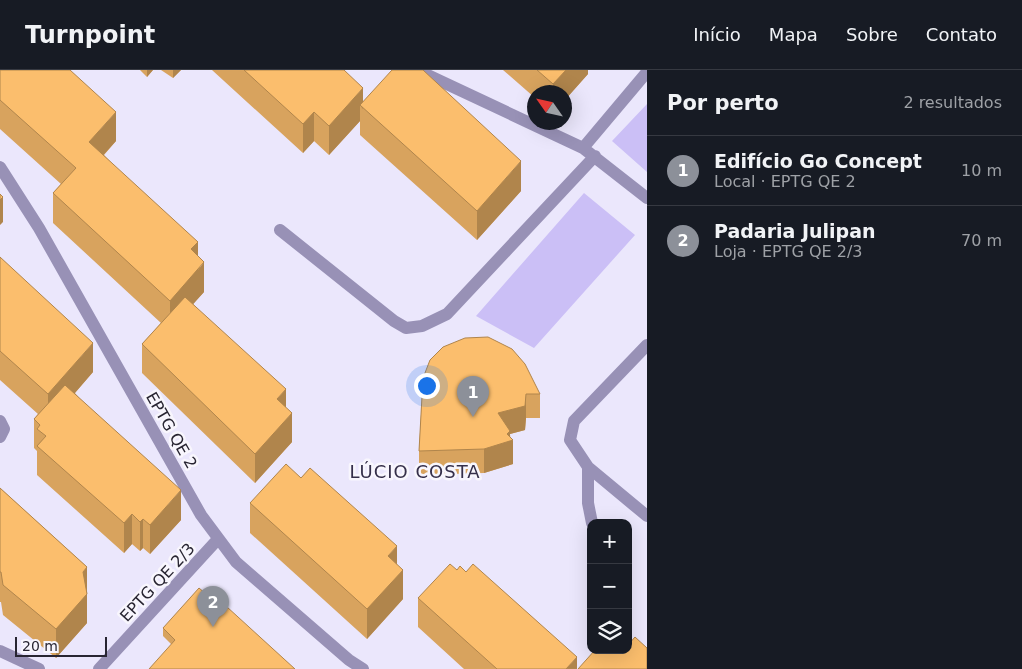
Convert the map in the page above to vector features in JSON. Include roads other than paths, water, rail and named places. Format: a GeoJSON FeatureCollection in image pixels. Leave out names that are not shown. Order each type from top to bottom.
{"type":"FeatureCollection","features":[{"type":"Feature","properties":{"kind":"street"},"geometry":{"type":"LineString","coordinates":[[417,70],[583,148],[647,198]]}},
{"type":"Feature","properties":{"kind":"street"},"geometry":{"type":"LineString","coordinates":[[583,148],[647,72]]}},
{"type":"Feature","properties":{"kind":"street"},"geometry":{"type":"LineString","coordinates":[[280,230],[394,321],[406,328],[422,326],[447,314],[595,156]]}},
{"type":"Feature","properties":{"kind":"street","name":"EPTG QE 2"},"geometry":{"type":"LineString","coordinates":[[0,167],[39,228],[201,515],[218,539],[236,562],[349,660],[363,669]]}},
{"type":"Feature","properties":{"kind":"street"},"geometry":{"type":"LineString","coordinates":[[647,345],[574,420],[570,440],[588,467],[647,516]]}},
{"type":"Feature","properties":{"kind":"street"},"geometry":{"type":"LineString","coordinates":[[0,421],[4,429],[0,437]]}},
{"type":"Feature","properties":{"kind":"street"},"geometry":{"type":"LineString","coordinates":[[588,467],[588,503],[591,519]]}},
{"type":"Feature","properties":{"kind":"street","name":"EPTG QE 2/3"},"geometry":{"type":"LineString","coordinates":[[99,669],[218,539]]}},
{"type":"Feature","properties":{"kind":"street"},"geometry":{"type":"LineString","coordinates":[[0,651],[39,669]]}},
{"type":"Feature","properties":{"kind":"place","name":"Edifício Go Concept"},"geometry":{"type":"Point","coordinates":[473,417]}},
{"type":"Feature","properties":{"kind":"place","name":"Padaria Julipan"},"geometry":{"type":"Point","coordinates":[213,627]}},
{"type":"Feature","properties":{"kind":"district","name":"LÚCIO COSTA"},"geometry":{"type":"Point","coordinates":[415,472]}}]}
